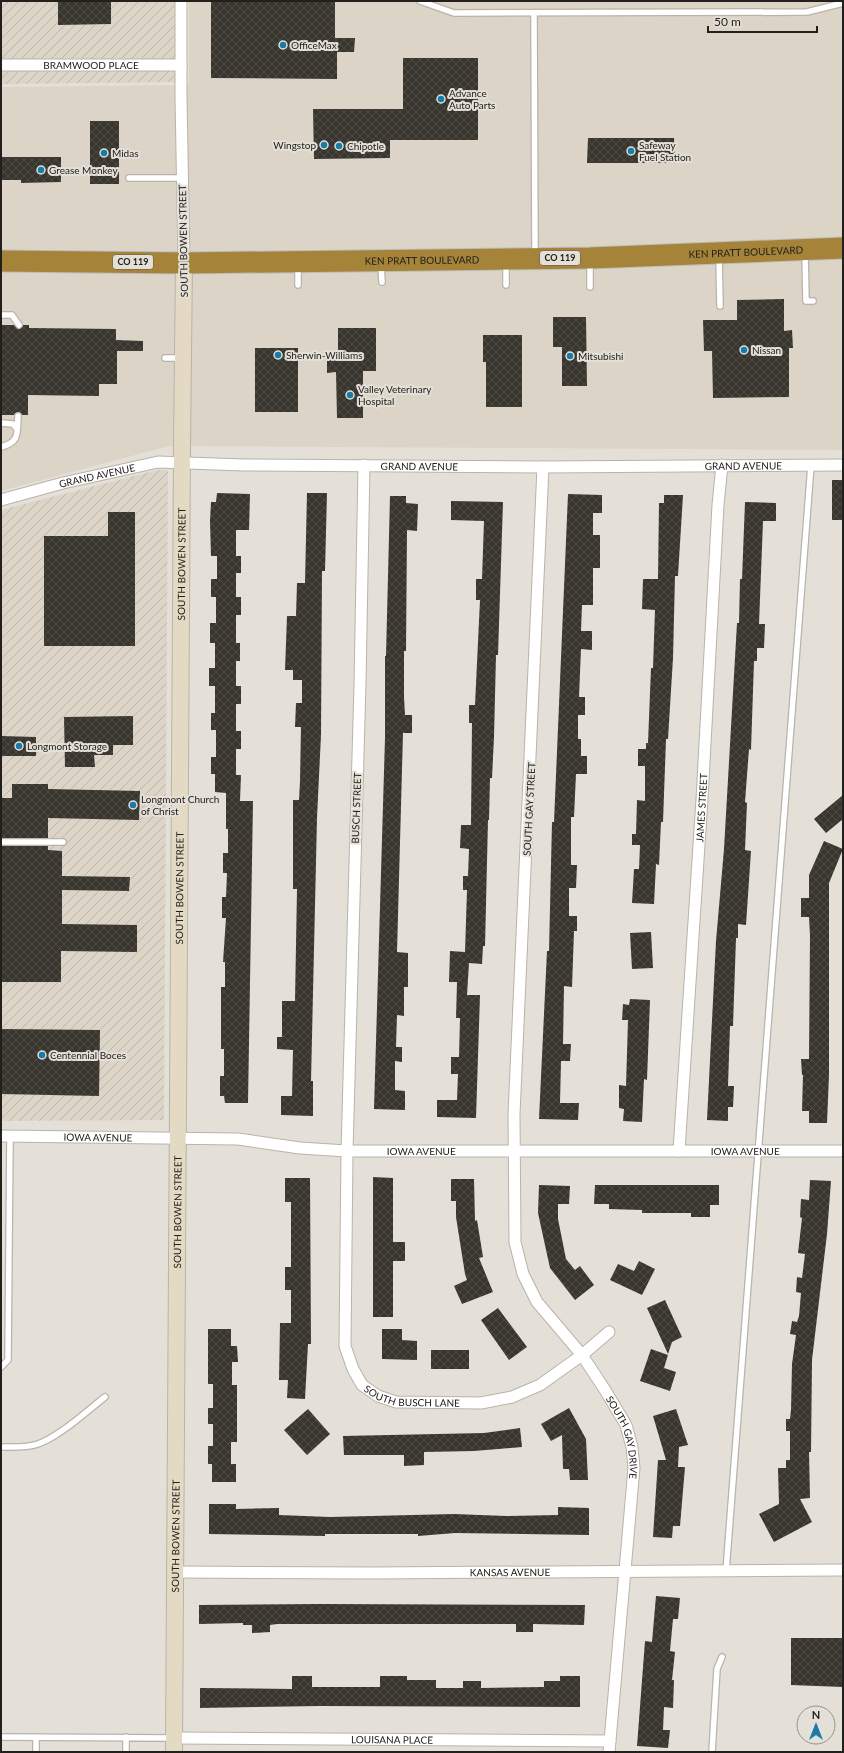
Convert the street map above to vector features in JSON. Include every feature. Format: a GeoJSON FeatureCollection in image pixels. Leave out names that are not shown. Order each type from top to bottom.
{"type":"FeatureCollection","features":[{"type":"Feature","properties":{"kind":"highway","name":"KEN PRATT BOULEVARD"},"geometry":{"type":"LineString","coordinates":[[1,261],[184,263],[590,258],[843,248]]}},
{"type":"Feature","properties":{"kind":"street","name":"SOUTH BOWEN STREET"},"geometry":{"type":"LineString","coordinates":[[174,1745],[184,263],[181,65],[182,1]]}},
{"type":"Feature","properties":{"kind":"street","name":"BRAMWOOD PLACE"},"geometry":{"type":"LineString","coordinates":[[1,65],[181,65]]}},
{"type":"Feature","properties":{"kind":"street","name":"GRAND AVENUE"},"geometry":{"type":"LineString","coordinates":[[1,500],[63,483],[158,462],[543,467],[722,465],[843,466]]}},
{"type":"Feature","properties":{"kind":"street","name":"BUSCH STREET"},"geometry":{"type":"LineString","coordinates":[[347,1151],[360,676],[364,465]]}},
{"type":"Feature","properties":{"kind":"street","name":"JAMES STREET"},"geometry":{"type":"LineString","coordinates":[[679,1151],[702,799],[718,505],[722,465]]}},
{"type":"Feature","properties":{"kind":"street","name":"SOUTH GAY STREET"},"geometry":{"type":"LineString","coordinates":[[514,1152],[518,998],[528,823],[543,467]]}},
{"type":"Feature","properties":{"kind":"street","name":"IOWA AVENUE"},"geometry":{"type":"LineString","coordinates":[[6,1136],[178,1137],[238,1139],[300,1148],[347,1151],[514,1152],[843,1150]]}},
{"type":"Feature","properties":{"kind":"street","name":"SOUTH BUSCH LANE"},"geometry":{"type":"LineString","coordinates":[[347,1151],[345,1346],[353,1369],[362,1385],[378,1396],[396,1402],[481,1403],[512,1397],[540,1385],[582,1355],[609,1332]]}},
{"type":"Feature","properties":{"kind":"street","name":"SOUTH GAY DRIVE"},"geometry":{"type":"LineString","coordinates":[[514,1152],[515,1242],[523,1274],[537,1302],[582,1355],[605,1390],[626,1425],[632,1447],[634,1468],[626,1572],[609,1747]]}},
{"type":"Feature","properties":{"kind":"street","name":"KANSAS AVENUE"},"geometry":{"type":"LineString","coordinates":[[176,1572],[626,1572],[843,1570]]}},
{"type":"Feature","properties":{"kind":"street","name":"LOUISANA PLACE"},"geometry":{"type":"LineString","coordinates":[[174,1745],[609,1747]]}},
{"type":"Feature","properties":{"kind":"lane"},"geometry":{"type":"LineString","coordinates":[[420,1],[454,13],[807,12],[843,3]]}},
{"type":"Feature","properties":{"kind":"lane"},"geometry":{"type":"LineString","coordinates":[[534,13],[535,258]]}},
{"type":"Feature","properties":{"kind":"lane"},"geometry":{"type":"LineString","coordinates":[[129,178],[182,178]]}},
{"type":"Feature","properties":{"kind":"lane"},"geometry":{"type":"LineString","coordinates":[[805,250],[806,302],[813,301]]}},
{"type":"Feature","properties":{"kind":"lane"},"geometry":{"type":"LineString","coordinates":[[719,253],[720,306]]}},
{"type":"Feature","properties":{"kind":"lane"},"geometry":{"type":"LineString","coordinates":[[590,258],[590,286]]}},
{"type":"Feature","properties":{"kind":"lane"},"geometry":{"type":"LineString","coordinates":[[506,259],[506,285]]}},
{"type":"Feature","properties":{"kind":"lane"},"geometry":{"type":"LineString","coordinates":[[381,260],[382,282]]}},
{"type":"Feature","properties":{"kind":"lane"},"geometry":{"type":"LineString","coordinates":[[298,261],[298,285]]}},
{"type":"Feature","properties":{"kind":"lane"},"geometry":{"type":"LineString","coordinates":[[1,315],[12,315],[20,325]]}},
{"type":"Feature","properties":{"kind":"lane"},"geometry":{"type":"LineString","coordinates":[[165,358],[183,358]]}},
{"type":"Feature","properties":{"kind":"lane"},"geometry":{"type":"LineString","coordinates":[[1,450],[2,446],[16,438],[18,416]]}},
{"type":"Feature","properties":{"kind":"lane"},"geometry":{"type":"LineString","coordinates":[[1,422],[13,424],[17,429]]}},
{"type":"Feature","properties":{"kind":"lane"},"geometry":{"type":"LineString","coordinates":[[726,1571],[757,1151],[811,465]]}},
{"type":"Feature","properties":{"kind":"lane"},"geometry":{"type":"LineString","coordinates":[[1,842],[63,842]]}},
{"type":"Feature","properties":{"kind":"lane"},"geometry":{"type":"LineString","coordinates":[[1,1367],[8,1360],[6,1136]]}},
{"type":"Feature","properties":{"kind":"lane"},"geometry":{"type":"LineString","coordinates":[[1,1447],[22,1447],[39,1444],[56,1434],[106,1397]]}},
{"type":"Feature","properties":{"kind":"lane"},"geometry":{"type":"LineString","coordinates":[[712,1752],[717,1669],[722,1657]]}},
{"type":"Feature","properties":{"kind":"lane"},"geometry":{"type":"LineString","coordinates":[[1,1737],[126,1737],[174,1745]]}},
{"type":"Feature","properties":{"kind":"lane"},"geometry":{"type":"LineString","coordinates":[[36,1737],[36,1752]]}},
{"type":"Feature","properties":{"kind":"lane"},"geometry":{"type":"LineString","coordinates":[[126,1737],[126,1752]]}},
{"type":"Feature","properties":{"kind":"shaded area"},"geometry":{"type":"Polygon","coordinates":[[[1,1],[175,1],[175,82],[1,84],[1,1]]]}},
{"type":"Feature","properties":{"kind":"shaded area"},"geometry":{"type":"Polygon","coordinates":[[[189,1],[843,1],[843,450],[169,446],[1,491],[1,87],[189,85],[189,1]]]}},
{"type":"Feature","properties":{"kind":"shaded area"},"geometry":{"type":"Polygon","coordinates":[[[158,470],[168,470],[164,1120],[1,1121],[1,510],[158,470]]]}},
{"type":"Feature","properties":{"kind":"building"},"geometry":{"type":"Polygon","coordinates":[[[58,1],[111,1],[111,24],[58,25],[58,1]]]}},
{"type":"Feature","properties":{"kind":"building","name":"OfficeMax"},"geometry":{"type":"Polygon","coordinates":[[[211,1],[335,1],[335,38],[355,38],[354,52],[337,52],[337,79],[211,78],[211,1]]]}},
{"type":"Feature","properties":{"kind":"building"},"geometry":{"type":"Polygon","coordinates":[[[403,58],[478,58],[478,140],[390,140],[390,158],[314,159],[313,109],[403,109],[403,58]]]}},
{"type":"Feature","properties":{"kind":"building","name":"Midas"},"geometry":{"type":"Polygon","coordinates":[[[90,121],[119,121],[119,184],[90,184],[90,121]]]}},
{"type":"Feature","properties":{"kind":"building","name":"Safeway Fuel Station"},"geometry":{"type":"Polygon","coordinates":[[[588,138],[674,138],[675,163],[587,163],[588,138]]]}},
{"type":"Feature","properties":{"kind":"building","name":"Grease Monkey"},"geometry":{"type":"Polygon","coordinates":[[[1,157],[61,157],[61,182],[21,183],[21,180],[1,180],[1,157]]]}},
{"type":"Feature","properties":{"kind":"building","name":"Nissan"},"geometry":{"type":"Polygon","coordinates":[[[784,299],[784,331],[792,330],[793,348],[789,348],[789,397],[713,398],[712,351],[704,351],[703,320],[737,320],[737,300],[784,299]]]}},
{"type":"Feature","properties":{"kind":"building","name":"Mitsubishi"},"geometry":{"type":"Polygon","coordinates":[[[553,317],[586,317],[587,386],[562,386],[562,347],[553,347],[553,317]]]}},
{"type":"Feature","properties":{"kind":"building"},"geometry":{"type":"Polygon","coordinates":[[[1,325],[14,325],[19,329],[23,325],[29,325],[29,328],[116,329],[116,340],[143,341],[143,351],[117,351],[117,384],[99,384],[99,396],[28,395],[28,415],[22,415],[18,412],[14,415],[1,415],[1,325]]]}},
{"type":"Feature","properties":{"kind":"building","name":"Valley Veterinary Hospital"},"geometry":{"type":"Polygon","coordinates":[[[338,328],[376,328],[376,371],[363,371],[363,418],[337,418],[336,372],[327,373],[327,353],[338,353],[338,328]]]}},
{"type":"Feature","properties":{"kind":"building"},"geometry":{"type":"Polygon","coordinates":[[[483,335],[522,335],[522,407],[486,407],[486,362],[483,362],[483,335]]]}},
{"type":"Feature","properties":{"kind":"building"},"geometry":{"type":"Polygon","coordinates":[[[255,348],[298,348],[298,412],[255,412],[255,348]]]}},
{"type":"Feature","properties":{"kind":"building"},"geometry":{"type":"Polygon","coordinates":[[[832,480],[843,480],[843,520],[832,520],[832,480]]]}},
{"type":"Feature","properties":{"kind":"building"},"geometry":{"type":"Polygon","coordinates":[[[217,493],[250,494],[249,530],[236,530],[236,556],[241,556],[241,573],[236,573],[236,597],[241,597],[241,615],[236,615],[236,643],[240,643],[240,661],[236,661],[236,686],[241,686],[241,704],[236,704],[236,731],[241,731],[241,749],[236,749],[236,775],[241,775],[240,801],[253,801],[248,1103],[225,1103],[224,1096],[220,1096],[220,1076],[224,1076],[224,1049],[221,1049],[221,987],[225,987],[225,962],[223,962],[226,918],[222,918],[222,897],[226,897],[227,873],[223,873],[223,853],[228,853],[228,829],[226,829],[226,793],[215,792],[215,774],[211,774],[211,757],[216,757],[216,730],[211,730],[211,713],[215,713],[215,686],[209,686],[209,668],[215,668],[215,643],[210,643],[210,623],[216,623],[216,597],[211,597],[211,579],[217,579],[217,556],[211,556],[210,521],[211,502],[216,502],[217,493]]]}},
{"type":"Feature","properties":{"kind":"building"},"geometry":{"type":"Polygon","coordinates":[[[307,493],[327,493],[325,571],[322,571],[321,735],[317,818],[311,1081],[313,1081],[313,1116],[281,1115],[281,1096],[292,1096],[293,1050],[277,1049],[277,1037],[282,1037],[282,1001],[295,1001],[297,889],[293,889],[293,800],[299,800],[301,727],[295,727],[296,703],[302,703],[302,680],[293,680],[293,670],[285,670],[287,616],[296,616],[297,583],[305,583],[307,493]]]}},
{"type":"Feature","properties":{"kind":"building"},"geometry":{"type":"Polygon","coordinates":[[[568,494],[602,495],[602,513],[593,513],[593,535],[600,535],[600,568],[593,568],[593,605],[582,605],[581,631],[592,631],[592,650],[581,649],[579,697],[585,697],[585,715],[578,715],[578,739],[581,739],[581,756],[587,756],[587,774],[576,774],[574,817],[571,817],[571,865],[577,865],[576,888],[569,888],[569,916],[577,916],[577,931],[574,931],[572,987],[564,986],[563,1044],[571,1044],[570,1061],[561,1061],[560,1103],[579,1103],[578,1120],[539,1119],[547,951],[549,951],[552,822],[554,822],[568,494]]]}},
{"type":"Feature","properties":{"kind":"building"},"geometry":{"type":"Polygon","coordinates":[[[664,495],[683,495],[678,576],[675,576],[673,658],[668,739],[666,739],[663,822],[661,822],[659,865],[656,864],[654,904],[632,903],[634,869],[639,869],[640,845],[632,845],[632,834],[636,834],[637,800],[645,801],[645,766],[638,766],[638,749],[646,749],[646,743],[648,743],[655,610],[642,609],[643,579],[658,579],[659,503],[664,503],[664,495]]]}},
{"type":"Feature","properties":{"kind":"building"},"geometry":{"type":"Polygon","coordinates":[[[390,496],[406,496],[406,503],[418,504],[417,531],[407,530],[404,697],[405,715],[412,715],[412,733],[403,733],[397,952],[408,953],[408,987],[404,987],[404,1016],[397,1015],[396,1047],[402,1047],[402,1062],[395,1061],[395,1090],[405,1091],[405,1110],[374,1109],[385,738],[385,656],[390,496]]]}},
{"type":"Feature","properties":{"kind":"building"},"geometry":{"type":"Polygon","coordinates":[[[451,501],[503,502],[498,655],[496,655],[494,737],[488,820],[485,946],[483,946],[482,964],[469,963],[467,995],[480,995],[476,1118],[437,1117],[437,1100],[457,1100],[458,1074],[451,1074],[451,1057],[459,1057],[460,1018],[456,1018],[457,982],[449,982],[450,951],[465,952],[467,890],[463,890],[463,876],[468,876],[469,849],[460,848],[461,825],[471,825],[472,723],[469,723],[469,705],[475,705],[480,600],[476,600],[476,579],[482,579],[484,521],[451,520],[451,501]]]}},
{"type":"Feature","properties":{"kind":"building"},"geometry":{"type":"Polygon","coordinates":[[[745,502],[776,503],[776,521],[763,521],[759,624],[765,624],[764,648],[757,648],[757,661],[754,661],[751,750],[749,749],[745,802],[747,803],[745,850],[751,851],[746,925],[738,924],[738,938],[736,938],[733,1026],[730,1026],[728,1086],[734,1086],[733,1107],[728,1107],[728,1121],[707,1120],[716,941],[724,849],[737,623],[739,623],[740,579],[742,579],[745,502]]]}},
{"type":"Feature","properties":{"kind":"building"},"geometry":{"type":"Polygon","coordinates":[[[108,512],[135,512],[135,646],[44,646],[44,536],[108,536],[108,512]]]}},
{"type":"Feature","properties":{"kind":"building"},"geometry":{"type":"Polygon","coordinates":[[[133,716],[133,745],[113,745],[113,755],[94,755],[95,767],[65,767],[64,717],[133,716]]]}},
{"type":"Feature","properties":{"kind":"building","name":"Longmont Storage"},"geometry":{"type":"Polygon","coordinates":[[[1,736],[36,737],[36,756],[1,756],[1,736]]]}},
{"type":"Feature","properties":{"kind":"building"},"geometry":{"type":"Polygon","coordinates":[[[12,784],[48,784],[48,789],[140,791],[139,820],[48,818],[48,838],[1,838],[1,798],[12,798],[12,784]]]}},
{"type":"Feature","properties":{"kind":"building"},"geometry":{"type":"Polygon","coordinates":[[[843,795],[843,819],[826,833],[814,819],[843,795]]]}},
{"type":"Feature","properties":{"kind":"building"},"geometry":{"type":"Polygon","coordinates":[[[824,841],[843,849],[829,883],[829,1075],[827,1123],[809,1123],[809,1111],[802,1111],[803,1075],[801,1059],[809,1059],[810,936],[809,917],[801,917],[801,898],[809,898],[809,875],[824,841]]]}},
{"type":"Feature","properties":{"kind":"building"},"geometry":{"type":"Polygon","coordinates":[[[1,846],[48,846],[48,850],[62,851],[62,876],[130,877],[129,891],[62,890],[62,924],[137,925],[137,952],[61,951],[61,982],[1,982],[1,846]]]}},
{"type":"Feature","properties":{"kind":"building"},"geometry":{"type":"Polygon","coordinates":[[[651,932],[653,968],[632,969],[630,933],[651,932]]]}},
{"type":"Feature","properties":{"kind":"building"},"geometry":{"type":"Polygon","coordinates":[[[630,999],[650,1000],[647,1080],[644,1079],[642,1122],[623,1121],[624,1109],[619,1108],[619,1085],[626,1086],[628,1020],[622,1020],[623,1004],[629,1005],[630,999]]]}},
{"type":"Feature","properties":{"kind":"building"},"geometry":{"type":"Polygon","coordinates":[[[1,1029],[100,1030],[99,1096],[1,1094],[1,1029]]]}},
{"type":"Feature","properties":{"kind":"building"},"geometry":{"type":"Polygon","coordinates":[[[373,1177],[393,1178],[393,1242],[405,1242],[405,1261],[393,1261],[393,1317],[373,1317],[373,1177]]]}},
{"type":"Feature","properties":{"kind":"building"},"geometry":{"type":"Polygon","coordinates":[[[285,1178],[310,1178],[311,1344],[308,1344],[305,1399],[287,1398],[288,1380],[279,1380],[280,1323],[291,1323],[291,1290],[285,1290],[285,1267],[291,1267],[291,1202],[285,1202],[285,1178]]]}},
{"type":"Feature","properties":{"kind":"building"},"geometry":{"type":"Polygon","coordinates":[[[451,1179],[474,1179],[475,1221],[477,1220],[483,1257],[479,1258],[493,1292],[462,1304],[454,1286],[467,1280],[456,1217],[456,1201],[451,1201],[451,1179]]]}},
{"type":"Feature","properties":{"kind":"building"},"geometry":{"type":"Polygon","coordinates":[[[810,1180],[831,1181],[827,1234],[812,1360],[811,1452],[809,1452],[810,1498],[800,1499],[812,1522],[774,1542],[759,1514],[779,1504],[778,1468],[786,1468],[786,1460],[790,1460],[790,1431],[786,1431],[786,1419],[790,1419],[792,1364],[796,1335],[790,1334],[792,1321],[797,1322],[799,1316],[801,1293],[796,1292],[797,1277],[802,1278],[805,1254],[798,1253],[802,1218],[800,1217],[801,1199],[809,1200],[810,1180]]]}},
{"type":"Feature","properties":{"kind":"building"},"geometry":{"type":"Polygon","coordinates":[[[539,1185],[570,1186],[569,1204],[558,1204],[558,1219],[566,1259],[575,1270],[580,1266],[594,1285],[575,1300],[550,1268],[538,1213],[539,1185]]]}},
{"type":"Feature","properties":{"kind":"building"},"geometry":{"type":"Polygon","coordinates":[[[595,1185],[719,1185],[719,1205],[710,1205],[710,1217],[691,1217],[691,1213],[642,1213],[642,1210],[609,1209],[609,1204],[594,1204],[595,1185]]]}},
{"type":"Feature","properties":{"kind":"building"},"geometry":{"type":"Polygon","coordinates":[[[639,1261],[655,1269],[642,1295],[610,1280],[618,1264],[634,1271],[639,1261]]]}},
{"type":"Feature","properties":{"kind":"building"},"geometry":{"type":"Polygon","coordinates":[[[665,1300],[682,1337],[672,1342],[668,1354],[647,1308],[665,1300]]]}},
{"type":"Feature","properties":{"kind":"building"},"geometry":{"type":"Polygon","coordinates":[[[498,1308],[527,1347],[509,1360],[481,1320],[498,1308]]]}},
{"type":"Feature","properties":{"kind":"building"},"geometry":{"type":"Polygon","coordinates":[[[208,1329],[231,1329],[231,1346],[237,1346],[238,1362],[232,1362],[232,1385],[237,1385],[237,1442],[231,1442],[231,1464],[236,1464],[236,1482],[212,1482],[212,1464],[208,1464],[208,1446],[213,1446],[213,1424],[208,1424],[208,1408],[213,1408],[213,1384],[208,1384],[208,1329]]]}},
{"type":"Feature","properties":{"kind":"building"},"geometry":{"type":"Polygon","coordinates":[[[382,1329],[402,1329],[402,1340],[417,1341],[417,1360],[382,1359],[382,1329]]]}},
{"type":"Feature","properties":{"kind":"building"},"geometry":{"type":"Polygon","coordinates":[[[651,1349],[668,1355],[664,1368],[676,1372],[670,1391],[640,1381],[651,1349]]]}},
{"type":"Feature","properties":{"kind":"building"},"geometry":{"type":"Polygon","coordinates":[[[431,1350],[469,1350],[469,1369],[431,1369],[431,1350]]]}},
{"type":"Feature","properties":{"kind":"building"},"geometry":{"type":"Polygon","coordinates":[[[569,1408],[586,1439],[588,1480],[570,1480],[569,1469],[563,1469],[562,1435],[551,1441],[541,1424],[569,1408]]]}},
{"type":"Feature","properties":{"kind":"building"},"geometry":{"type":"Polygon","coordinates":[[[308,1409],[330,1434],[307,1455],[284,1430],[308,1409]]]}},
{"type":"Feature","properties":{"kind":"building"},"geometry":{"type":"Polygon","coordinates":[[[676,1409],[688,1445],[679,1447],[678,1467],[685,1467],[680,1526],[673,1526],[672,1538],[653,1537],[658,1460],[666,1460],[653,1416],[676,1409]]]}},
{"type":"Feature","properties":{"kind":"building"},"geometry":{"type":"Polygon","coordinates":[[[520,1428],[522,1447],[474,1451],[424,1452],[424,1465],[404,1466],[404,1455],[344,1455],[343,1436],[484,1433],[520,1428]]]}},
{"type":"Feature","properties":{"kind":"building"},"geometry":{"type":"Polygon","coordinates":[[[209,1504],[236,1504],[236,1509],[279,1508],[279,1515],[330,1517],[454,1514],[506,1516],[558,1515],[558,1507],[589,1508],[589,1535],[455,1533],[418,1536],[418,1534],[325,1534],[325,1536],[209,1534],[209,1504]]]}},
{"type":"Feature","properties":{"kind":"building"},"geometry":{"type":"Polygon","coordinates":[[[656,1596],[680,1598],[678,1619],[673,1619],[670,1651],[675,1652],[672,1680],[674,1680],[673,1708],[664,1707],[663,1730],[670,1730],[668,1748],[637,1746],[645,1641],[652,1642],[656,1596]]]}},
{"type":"Feature","properties":{"kind":"building"},"geometry":{"type":"Polygon","coordinates":[[[199,1605],[585,1605],[584,1625],[533,1624],[533,1632],[516,1632],[516,1624],[277,1624],[270,1625],[270,1632],[252,1633],[252,1625],[243,1625],[243,1623],[199,1624],[199,1605]]]}},
{"type":"Feature","properties":{"kind":"building"},"geometry":{"type":"Polygon","coordinates":[[[791,1638],[843,1638],[843,1687],[791,1685],[791,1638]]]}},
{"type":"Feature","properties":{"kind":"building"},"geometry":{"type":"Polygon","coordinates":[[[292,1676],[312,1676],[312,1687],[380,1687],[380,1676],[407,1676],[407,1680],[436,1680],[436,1688],[463,1688],[463,1681],[481,1681],[481,1688],[544,1687],[544,1681],[560,1681],[560,1676],[580,1676],[580,1707],[320,1706],[200,1708],[200,1688],[292,1689],[292,1676]]]}},
{"type":"Feature","properties":{"kind":"place","name":"OfficeMax"},"geometry":{"type":"Point","coordinates":[283,45]}},
{"type":"Feature","properties":{"kind":"place","name":"Advance Auto Parts"},"geometry":{"type":"Point","coordinates":[441,99]}},
{"type":"Feature","properties":{"kind":"place","name":"Wingstop"},"geometry":{"type":"Point","coordinates":[324,145]}},
{"type":"Feature","properties":{"kind":"place","name":"Chipotle"},"geometry":{"type":"Point","coordinates":[339,146]}},
{"type":"Feature","properties":{"kind":"place","name":"Safeway Fuel Station"},"geometry":{"type":"Point","coordinates":[631,151]}},
{"type":"Feature","properties":{"kind":"place","name":"Midas"},"geometry":{"type":"Point","coordinates":[104,153]}},
{"type":"Feature","properties":{"kind":"place","name":"Grease Monkey"},"geometry":{"type":"Point","coordinates":[41,170]}},
{"type":"Feature","properties":{"kind":"place","name":"Nissan"},"geometry":{"type":"Point","coordinates":[744,350]}},
{"type":"Feature","properties":{"kind":"place","name":"Sherwin-Williams"},"geometry":{"type":"Point","coordinates":[278,355]}},
{"type":"Feature","properties":{"kind":"place","name":"Mitsubishi"},"geometry":{"type":"Point","coordinates":[570,356]}},
{"type":"Feature","properties":{"kind":"place","name":"Valley Veterinary Hospital"},"geometry":{"type":"Point","coordinates":[350,395]}},
{"type":"Feature","properties":{"kind":"place","name":"Longmont Storage"},"geometry":{"type":"Point","coordinates":[19,746]}},
{"type":"Feature","properties":{"kind":"place","name":"Longmont Church of Christ"},"geometry":{"type":"Point","coordinates":[133,805]}},
{"type":"Feature","properties":{"kind":"place","name":"Centennial Boces"},"geometry":{"type":"Point","coordinates":[42,1055]}}]}
